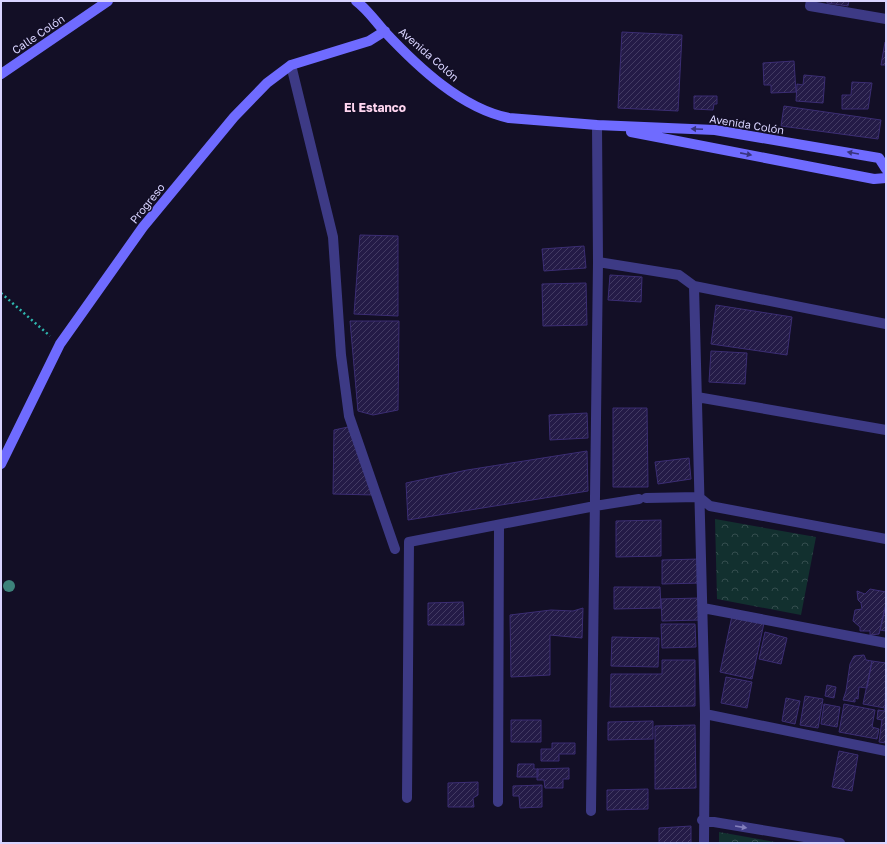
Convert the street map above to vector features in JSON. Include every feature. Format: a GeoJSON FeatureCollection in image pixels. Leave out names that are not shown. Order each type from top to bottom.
{"type":"FeatureCollection","features":[{"type":"Feature","properties":{"kind":"main road","name":"Calle Colón"},"geometry":{"type":"LineString","coordinates":[[1,74],[108,1]]}},
{"type":"Feature","properties":{"kind":"main road"},"geometry":{"type":"LineString","coordinates":[[356,1],[370,12],[384,31]]}},
{"type":"Feature","properties":{"kind":"main road","name":"Progreso"},"geometry":{"type":"LineString","coordinates":[[1,464],[60,344],[101,284],[143,227],[206,150],[267,83],[291,65],[370,41],[384,31]]}},
{"type":"Feature","properties":{"kind":"main road","name":"Avenida Colón"},"geometry":{"type":"LineString","coordinates":[[384,31],[441,83],[496,116],[597,125],[715,130],[879,158],[886,168]]}},
{"type":"Feature","properties":{"kind":"main road","name":"Avenida Colón"},"geometry":{"type":"LineString","coordinates":[[597,125],[866,177],[886,178]]}},
{"type":"Feature","properties":{"kind":"street"},"geometry":{"type":"LineString","coordinates":[[811,1],[810,6],[886,19]]}},
{"type":"Feature","properties":{"kind":"street"},"geometry":{"type":"LineString","coordinates":[[291,65],[333,237],[341,355],[349,416],[395,549]]}},
{"type":"Feature","properties":{"kind":"street"},"geometry":{"type":"LineString","coordinates":[[591,811],[598,262],[597,125]]}},
{"type":"Feature","properties":{"kind":"street"},"geometry":{"type":"LineString","coordinates":[[598,262],[679,275],[694,286],[886,324]]}},
{"type":"Feature","properties":{"kind":"street"},"geometry":{"type":"LineString","coordinates":[[694,286],[705,714],[702,820],[704,843]]}},
{"type":"Feature","properties":{"kind":"street"},"geometry":{"type":"LineString","coordinates":[[697,397],[886,430]]}},
{"type":"Feature","properties":{"kind":"street"},"geometry":{"type":"LineString","coordinates":[[406,798],[409,542],[595,506],[642,499],[699,497],[710,506],[886,539]]}},
{"type":"Feature","properties":{"kind":"street"},"geometry":{"type":"LineString","coordinates":[[498,802],[499,525]]}},
{"type":"Feature","properties":{"kind":"street"},"geometry":{"type":"LineString","coordinates":[[703,608],[886,643]]}},
{"type":"Feature","properties":{"kind":"street"},"geometry":{"type":"LineString","coordinates":[[705,714],[886,751]]}},
{"type":"Feature","properties":{"kind":"street"},"geometry":{"type":"LineString","coordinates":[[702,820],[840,843]]}},
{"type":"Feature","properties":{"kind":"path"},"geometry":{"type":"LineString","coordinates":[[1,293],[49,335]]}},
{"type":"Feature","properties":{"kind":"green space"},"geometry":{"type":"Polygon","coordinates":[[[715,519],[816,537],[801,615],[717,599],[715,519]]]}},
{"type":"Feature","properties":{"kind":"green space"},"geometry":{"type":"Polygon","coordinates":[[[719,832],[781,843],[719,843],[719,832]]]}},
{"type":"Feature","properties":{"kind":"building"},"geometry":{"type":"Polygon","coordinates":[[[827,1],[849,1],[848,6],[827,3],[827,1]]]}},
{"type":"Feature","properties":{"kind":"building"},"geometry":{"type":"Polygon","coordinates":[[[622,32],[682,35],[678,111],[618,108],[622,32]]]}},
{"type":"Feature","properties":{"kind":"building"},"geometry":{"type":"Polygon","coordinates":[[[885,42],[886,65],[881,65],[885,42]]]}},
{"type":"Feature","properties":{"kind":"building"},"geometry":{"type":"Polygon","coordinates":[[[794,61],[796,92],[771,93],[771,85],[764,85],[763,63],[794,61]]]}},
{"type":"Feature","properties":{"kind":"building"},"geometry":{"type":"Polygon","coordinates":[[[804,75],[825,77],[823,103],[796,101],[797,84],[803,85],[804,75]]]}},
{"type":"Feature","properties":{"kind":"building"},"geometry":{"type":"Polygon","coordinates":[[[852,82],[872,83],[868,109],[842,109],[842,95],[851,95],[852,82]]]}},
{"type":"Feature","properties":{"kind":"building"},"geometry":{"type":"Polygon","coordinates":[[[694,96],[717,96],[717,104],[714,104],[713,110],[694,109],[694,96]]]}},
{"type":"Feature","properties":{"kind":"building"},"geometry":{"type":"Polygon","coordinates":[[[784,106],[881,120],[878,139],[781,126],[784,106]]]}},
{"type":"Feature","properties":{"kind":"building"},"geometry":{"type":"Polygon","coordinates":[[[360,235],[398,236],[398,316],[354,314],[360,235]]]}},
{"type":"Feature","properties":{"kind":"building"},"geometry":{"type":"Polygon","coordinates":[[[584,246],[586,268],[544,271],[542,249],[584,246]]]}},
{"type":"Feature","properties":{"kind":"building"},"geometry":{"type":"Polygon","coordinates":[[[610,275],[642,277],[641,302],[608,300],[610,275]]]}},
{"type":"Feature","properties":{"kind":"building"},"geometry":{"type":"Polygon","coordinates":[[[586,283],[587,325],[543,326],[542,284],[586,283]]]}},
{"type":"Feature","properties":{"kind":"building"},"geometry":{"type":"Polygon","coordinates":[[[716,305],[792,317],[787,355],[711,344],[716,305]]]}},
{"type":"Feature","properties":{"kind":"building"},"geometry":{"type":"Polygon","coordinates":[[[350,321],[399,321],[398,410],[373,415],[358,411],[350,321]]]}},
{"type":"Feature","properties":{"kind":"building"},"geometry":{"type":"Polygon","coordinates":[[[711,351],[747,353],[745,384],[709,382],[711,351]]]}},
{"type":"Feature","properties":{"kind":"building"},"geometry":{"type":"Polygon","coordinates":[[[613,408],[647,408],[648,487],[613,487],[613,408]]]}},
{"type":"Feature","properties":{"kind":"building"},"geometry":{"type":"Polygon","coordinates":[[[587,413],[588,438],[550,440],[549,415],[587,413]]]}},
{"type":"Feature","properties":{"kind":"building"},"geometry":{"type":"Polygon","coordinates":[[[348,427],[374,495],[333,494],[334,430],[348,427]]]}},
{"type":"Feature","properties":{"kind":"building"},"geometry":{"type":"Polygon","coordinates":[[[587,451],[588,491],[408,520],[406,483],[467,470],[587,451]]]}},
{"type":"Feature","properties":{"kind":"building"},"geometry":{"type":"Polygon","coordinates":[[[689,458],[691,479],[658,484],[655,462],[689,458]]]}},
{"type":"Feature","properties":{"kind":"building"},"geometry":{"type":"Polygon","coordinates":[[[661,520],[661,556],[616,557],[616,521],[661,520]]]}},
{"type":"Feature","properties":{"kind":"building"},"geometry":{"type":"Polygon","coordinates":[[[700,559],[701,583],[662,584],[662,560],[700,559]]]}},
{"type":"Feature","properties":{"kind":"building"},"geometry":{"type":"Polygon","coordinates":[[[614,587],[660,587],[661,608],[614,609],[614,587]]]}},
{"type":"Feature","properties":{"kind":"building"},"geometry":{"type":"Polygon","coordinates":[[[870,589],[886,592],[886,604],[879,634],[870,635],[870,631],[860,631],[860,627],[853,621],[855,610],[862,609],[861,603],[858,600],[857,591],[865,594],[870,589]]]}},
{"type":"Feature","properties":{"kind":"building"},"geometry":{"type":"Polygon","coordinates":[[[700,598],[701,620],[662,621],[661,599],[700,598]]]}},
{"type":"Feature","properties":{"kind":"building"},"geometry":{"type":"Polygon","coordinates":[[[463,602],[464,625],[428,625],[428,603],[463,602]]]}},
{"type":"Feature","properties":{"kind":"building"},"geometry":{"type":"Polygon","coordinates":[[[886,604],[886,631],[880,630],[886,604]]]}},
{"type":"Feature","properties":{"kind":"building"},"geometry":{"type":"Polygon","coordinates":[[[583,608],[582,638],[550,635],[550,675],[511,677],[510,615],[551,610],[573,611],[583,608]]]}},
{"type":"Feature","properties":{"kind":"building"},"geometry":{"type":"Polygon","coordinates":[[[732,616],[764,623],[752,679],[720,672],[732,616]]]}},
{"type":"Feature","properties":{"kind":"building"},"geometry":{"type":"Polygon","coordinates":[[[661,624],[695,624],[696,647],[662,648],[661,624]]]}},
{"type":"Feature","properties":{"kind":"building"},"geometry":{"type":"Polygon","coordinates":[[[765,632],[787,638],[781,664],[759,659],[765,632]]]}},
{"type":"Feature","properties":{"kind":"building"},"geometry":{"type":"Polygon","coordinates":[[[612,637],[659,638],[658,667],[611,666],[612,637]]]}},
{"type":"Feature","properties":{"kind":"building"},"geometry":{"type":"Polygon","coordinates":[[[864,655],[866,660],[872,661],[867,688],[859,687],[858,699],[855,698],[855,702],[843,700],[846,691],[850,664],[854,656],[864,655]]]}},
{"type":"Feature","properties":{"kind":"building"},"geometry":{"type":"Polygon","coordinates":[[[662,660],[695,660],[695,706],[610,707],[611,674],[662,674],[662,660]]]}},
{"type":"Feature","properties":{"kind":"building"},"geometry":{"type":"Polygon","coordinates":[[[872,661],[886,663],[885,708],[863,704],[872,661]]]}},
{"type":"Feature","properties":{"kind":"building"},"geometry":{"type":"Polygon","coordinates":[[[726,677],[752,682],[747,708],[721,703],[726,677]]]}},
{"type":"Feature","properties":{"kind":"building"},"geometry":{"type":"Polygon","coordinates":[[[827,685],[836,687],[834,698],[825,696],[827,685]]]}},
{"type":"Feature","properties":{"kind":"building"},"geometry":{"type":"Polygon","coordinates":[[[805,696],[823,699],[818,728],[800,725],[805,696]]]}},
{"type":"Feature","properties":{"kind":"building"},"geometry":{"type":"Polygon","coordinates":[[[786,698],[800,701],[795,724],[782,721],[786,698]]]}},
{"type":"Feature","properties":{"kind":"building"},"geometry":{"type":"Polygon","coordinates":[[[824,704],[840,707],[837,727],[821,724],[824,704]]]}},
{"type":"Feature","properties":{"kind":"building"},"geometry":{"type":"Polygon","coordinates":[[[844,704],[875,710],[872,727],[879,729],[877,739],[839,732],[844,704]]]}},
{"type":"Feature","properties":{"kind":"building"},"geometry":{"type":"Polygon","coordinates":[[[885,708],[886,743],[879,742],[882,720],[877,719],[878,710],[884,711],[885,708]]]}},
{"type":"Feature","properties":{"kind":"building"},"geometry":{"type":"Polygon","coordinates":[[[511,720],[541,720],[541,742],[511,742],[511,720]]]}},
{"type":"Feature","properties":{"kind":"building"},"geometry":{"type":"Polygon","coordinates":[[[653,721],[653,739],[608,740],[608,722],[653,721]]]}},
{"type":"Feature","properties":{"kind":"building"},"geometry":{"type":"Polygon","coordinates":[[[695,725],[696,788],[655,789],[655,726],[695,725]]]}},
{"type":"Feature","properties":{"kind":"building"},"geometry":{"type":"Polygon","coordinates":[[[552,743],[575,743],[575,754],[559,754],[559,761],[541,761],[541,749],[552,749],[552,743]]]}},
{"type":"Feature","properties":{"kind":"building"},"geometry":{"type":"Polygon","coordinates":[[[839,751],[858,755],[852,791],[832,787],[839,751]]]}},
{"type":"Feature","properties":{"kind":"building"},"geometry":{"type":"Polygon","coordinates":[[[518,764],[534,764],[534,769],[538,769],[538,777],[517,777],[518,764]]]}},
{"type":"Feature","properties":{"kind":"building"},"geometry":{"type":"Polygon","coordinates":[[[569,768],[569,779],[563,779],[563,788],[545,788],[544,780],[537,780],[537,769],[569,768]]]}},
{"type":"Feature","properties":{"kind":"building"},"geometry":{"type":"Polygon","coordinates":[[[478,782],[478,795],[473,798],[474,807],[448,807],[448,783],[478,782]]]}},
{"type":"Feature","properties":{"kind":"building"},"geometry":{"type":"Polygon","coordinates":[[[542,785],[542,807],[520,808],[519,796],[513,796],[513,786],[542,785]]]}},
{"type":"Feature","properties":{"kind":"building"},"geometry":{"type":"Polygon","coordinates":[[[648,789],[648,809],[607,810],[607,790],[648,789]]]}},
{"type":"Feature","properties":{"kind":"building"},"geometry":{"type":"Polygon","coordinates":[[[691,826],[691,843],[659,843],[659,828],[691,826]]]}},
{"type":"Feature","properties":{"kind":"district","name":"El Estanco"},"geometry":{"type":"Point","coordinates":[375,107]}}]}
